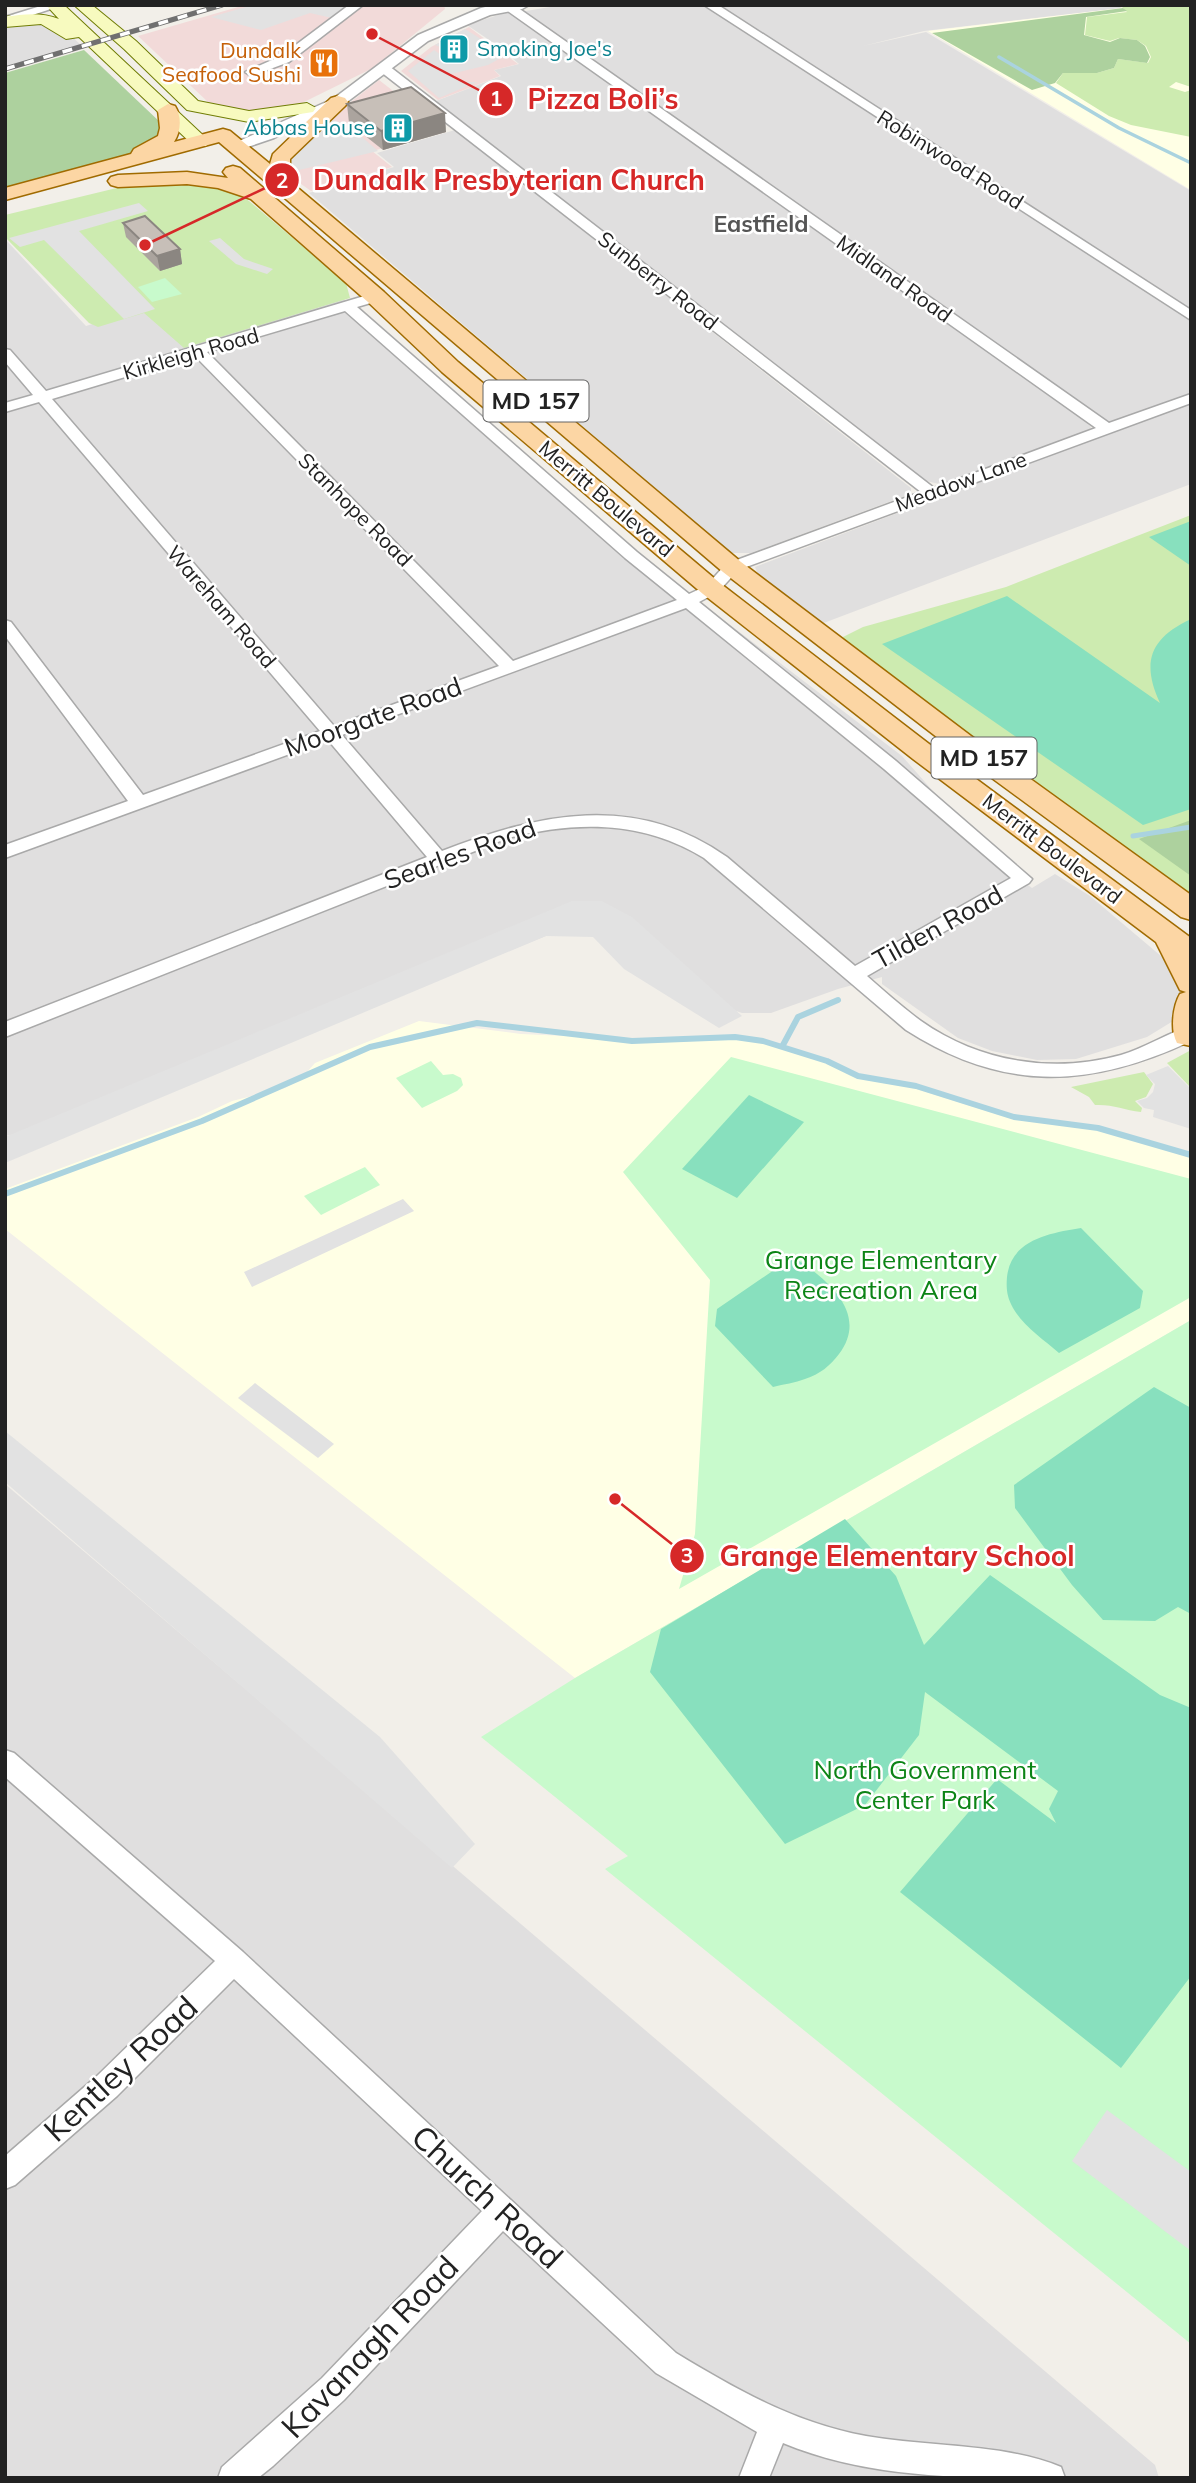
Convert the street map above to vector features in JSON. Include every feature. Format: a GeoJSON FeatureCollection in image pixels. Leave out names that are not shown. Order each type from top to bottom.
{"type":"FeatureCollection","features":[{"type":"Feature","properties":{"kind":"main road"},"geometry":{"type":"LineString","coordinates":[[5,20],[23,5]]}},
{"type":"Feature","properties":{"kind":"main road"},"geometry":{"type":"LineString","coordinates":[[55,5],[74,9],[118,47],[152,66]]}},
{"type":"Feature","properties":{"kind":"main road","name":"Merritt Boulevard"},"geometry":{"type":"LineString","coordinates":[[55,5],[206,148],[376,297],[450,367],[712,589],[923,753],[1179,945]]}},
{"type":"Feature","properties":{"kind":"main road","name":"Merritt Boulevard"},"geometry":{"type":"LineString","coordinates":[[82,5],[130,45],[230,141],[732,567],[924,714],[1191,910]]}},
{"type":"Feature","properties":{"kind":"main road"},"geometry":{"type":"LineString","coordinates":[[113,11],[130,45]]}},
{"type":"Feature","properties":{"kind":"main road"},"geometry":{"type":"LineString","coordinates":[[5,20],[39,18],[60,24],[85,46],[116,64]]}},
{"type":"Feature","properties":{"kind":"main road"},"geometry":{"type":"LineString","coordinates":[[290,191],[280,175],[280,158],[338,102]]}},
{"type":"Feature","properties":{"kind":"main road"},"geometry":{"type":"LineString","coordinates":[[192,105],[241,118],[282,114],[307,108]]}},
{"type":"Feature","properties":{"kind":"main road"},"geometry":{"type":"LineString","coordinates":[[101,176],[164,142],[170,127],[167,110]]}},
{"type":"Feature","properties":{"kind":"main road"},"geometry":{"type":"LineString","coordinates":[[101,176],[230,141]]}},
{"type":"Feature","properties":{"kind":"main road","name":"MD 157"},"geometry":{"type":"LineString","coordinates":[[5,209],[101,176]]}},
{"type":"Feature","properties":{"kind":"main road","name":"MD 157"},"geometry":{"type":"LineString","coordinates":[[5,194],[101,176],[188,176],[227,183],[260,196]]}},
{"type":"Feature","properties":{"kind":"main road"},"geometry":{"type":"LineString","coordinates":[[1179,945],[1191,983]]}},
{"type":"Feature","properties":{"kind":"main road"},"geometry":{"type":"LineString","coordinates":[[1190,1034],[1191,1001]]}},
{"type":"Feature","properties":{"kind":"street"},"geometry":{"type":"LineString","coordinates":[[5,20],[55,5]]}},
{"type":"Feature","properties":{"kind":"street"},"geometry":{"type":"LineString","coordinates":[[251,72],[285,59],[357,5]]}},
{"type":"Feature","properties":{"kind":"street","name":"Robinwood Road"},"geometry":{"type":"LineString","coordinates":[[709,5],[1191,316]]}},
{"type":"Feature","properties":{"kind":"street"},"geometry":{"type":"LineString","coordinates":[[423,38],[480,8],[515,6]]}},
{"type":"Feature","properties":{"kind":"street","name":"Midland Road"},"geometry":{"type":"LineString","coordinates":[[515,6],[1107,429]]}},
{"type":"Feature","properties":{"kind":"street"},"geometry":{"type":"LineString","coordinates":[[230,141],[268,135],[338,102],[423,38],[445,14]]}},
{"type":"Feature","properties":{"kind":"street","name":"Sunberry Road"},"geometry":{"type":"LineString","coordinates":[[385,69],[931,493]]}},
{"type":"Feature","properties":{"kind":"street"},"geometry":{"type":"LineString","coordinates":[[230,141],[365,83]]}},
{"type":"Feature","properties":{"kind":"street","name":"Kirkleigh Road"},"geometry":{"type":"LineString","coordinates":[[5,408],[376,297]]}},
{"type":"Feature","properties":{"kind":"street","name":"Merritt Boulevard"},"geometry":{"type":"LineString","coordinates":[[348,306],[688,602],[890,765],[1023,879]]}},
{"type":"Feature","properties":{"kind":"street","name":"Stanhope Road"},"geometry":{"type":"LineString","coordinates":[[199,352],[510,667]]}},
{"type":"Feature","properties":{"kind":"street","name":"Wareham Road"},"geometry":{"type":"LineString","coordinates":[[5,353],[440,860]]}},
{"type":"Feature","properties":{"kind":"street","name":"Meadow Lane"},"geometry":{"type":"LineString","coordinates":[[732,567],[1191,398]]}},
{"type":"Feature","properties":{"kind":"street","name":"Moorgate Road"},"geometry":{"type":"LineString","coordinates":[[5,852],[688,602],[712,589],[732,567]]}},
{"type":"Feature","properties":{"kind":"street"},"geometry":{"type":"LineString","coordinates":[[5,625],[139,803]]}},
{"type":"Feature","properties":{"kind":"street","name":"Searles Road"},"geometry":{"type":"LineString","coordinates":[[5,1030],[502,834],[563,820],[622,821],[651,827],[701,848],[934,1040],[976,1058],[1014,1068],[1064,1072],[1094,1068],[1147,1053],[1190,1034]]}},
{"type":"Feature","properties":{"kind":"street","name":"Tilden Road"},"geometry":{"type":"LineString","coordinates":[[853,975],[1023,879]]}},
{"type":"Feature","properties":{"kind":"street","name":"Church Road"},"geometry":{"type":"LineString","coordinates":[[5,1761],[234,1961],[666,2363],[709,2390],[775,2425],[809,2437],[848,2447],[1050,2478]]}},
{"type":"Feature","properties":{"kind":"street","name":"Kentley Road"},"geometry":{"type":"LineString","coordinates":[[5,2175],[107,2087],[234,1961]]}},
{"type":"Feature","properties":{"kind":"street","name":"Kavanagh Road"},"geometry":{"type":"LineString","coordinates":[[233,2478],[333,2389],[502,2211]]}},
{"type":"Feature","properties":{"kind":"street"},"geometry":{"type":"LineString","coordinates":[[754,2478],[775,2425]]}},
{"type":"Feature","properties":{"kind":"shaded area"},"geometry":{"type":"Polygon","coordinates":[[[245,5],[444,5],[445,9],[373,68],[302,103],[270,113],[227,113],[208,102],[138,36],[245,5]]]}},
{"type":"Feature","properties":{"kind":"shaded area"},"geometry":{"type":"Polygon","coordinates":[[[253,5],[350,5],[332,18],[310,13],[261,30],[211,17],[253,5]]]}},
{"type":"Feature","properties":{"kind":"shaded area"},"geometry":{"type":"Polygon","coordinates":[[[562,5],[704,5],[1191,321],[1191,394],[1109,424],[520,12],[562,5]]]}},
{"type":"Feature","properties":{"kind":"shaded area"},"geometry":{"type":"Polygon","coordinates":[[[716,5],[1118,5],[1121,8],[924,31],[863,46],[926,32],[1191,191],[1191,311],[716,5]]]}},
{"type":"Feature","properties":{"kind":"shaded area"},"geometry":{"type":"Polygon","coordinates":[[[1120,5],[1191,5],[1191,190],[928,31],[1122,8],[1120,5]]]}},
{"type":"Feature","properties":{"kind":"shaded area"},"geometry":{"type":"Polygon","coordinates":[[[511,11],[1084,419],[1091,427],[1089,431],[944,485],[926,481],[436,101],[501,76],[494,70],[519,64],[467,25],[511,11]]]}},
{"type":"Feature","properties":{"kind":"shaded area"},"geometry":{"type":"Polygon","coordinates":[[[20,22],[58,24],[81,45],[5,67],[5,26],[20,22]]]}},
{"type":"Feature","properties":{"kind":"shaded area"},"geometry":{"type":"Polygon","coordinates":[[[469,27],[518,64],[494,70],[500,76],[438,100],[401,71],[431,47],[469,27]]]}},
{"type":"Feature","properties":{"kind":"shaded area"},"geometry":{"type":"Polygon","coordinates":[[[465,29],[484,41],[493,50],[490,52],[499,59],[488,65],[451,74],[461,82],[477,82],[439,98],[408,71],[434,50],[447,59],[467,53],[454,43],[440,47],[435,45],[465,29]]]}},
{"type":"Feature","properties":{"kind":"shaded area"},"geometry":{"type":"Polygon","coordinates":[[[379,80],[446,132],[372,151],[392,167],[311,191],[297,181],[286,166],[290,155],[315,130],[379,80]]]}},
{"type":"Feature","properties":{"kind":"shaded area"},"geometry":{"type":"Polygon","coordinates":[[[332,120],[347,124],[378,151],[291,172],[291,159],[300,147],[332,120]]]}},
{"type":"Feature","properties":{"kind":"shaded area"},"geometry":{"type":"Polygon","coordinates":[[[455,130],[911,488],[911,491],[905,496],[751,553],[731,553],[309,193],[394,167],[377,153],[455,130]]]}},
{"type":"Feature","properties":{"kind":"shaded area"},"geometry":{"type":"Polygon","coordinates":[[[139,203],[148,211],[79,231],[155,309],[124,319],[44,240],[20,247],[9,238],[139,203]]]}},
{"type":"Feature","properties":{"kind":"shaded area"},"geometry":{"type":"Polygon","coordinates":[[[220,238],[244,259],[273,269],[267,274],[236,264],[209,241],[220,238]]]}},
{"type":"Feature","properties":{"kind":"shaded area"},"geometry":{"type":"Polygon","coordinates":[[[5,239],[86,326],[150,306],[344,299],[448,393],[666,576],[902,756],[992,858],[1032,888],[1055,874],[1090,896],[1174,967],[1182,990],[1178,1018],[1147,1037],[1076,1059],[1037,1060],[992,1051],[958,1038],[882,984],[882,977],[838,989],[771,1013],[742,1013],[727,1008],[608,911],[87,1121],[5,1136],[5,239]]]}},
{"type":"Feature","properties":{"kind":"shaded area"},"geometry":{"type":"Polygon","coordinates":[[[1191,402],[1191,484],[821,624],[759,576],[755,567],[1191,402]]]}},
{"type":"Feature","properties":{"kind":"shaded area"},"geometry":{"type":"Polygon","coordinates":[[[572,901],[602,901],[632,917],[742,1016],[719,1028],[624,969],[593,937],[546,936],[5,1163],[5,1137],[572,901]]]}},
{"type":"Feature","properties":{"kind":"shaded area"},"geometry":{"type":"Polygon","coordinates":[[[419,1021],[521,1034],[610,1038],[762,1038],[829,1064],[852,1076],[907,1086],[993,1113],[1103,1129],[1191,1158],[1191,1320],[575,1678],[5,1229],[5,1189],[198,1117],[232,1101],[285,1088],[300,1080],[315,1063],[419,1021]]]}},
{"type":"Feature","properties":{"kind":"shaded area"},"geometry":{"type":"Polygon","coordinates":[[[1168,1066],[1191,1089],[1191,1129],[1153,1117],[1154,1110],[1144,1108],[1137,1101],[1147,1098],[1153,1092],[1155,1084],[1146,1075],[1168,1066]]]}},
{"type":"Feature","properties":{"kind":"shaded area"},"geometry":{"type":"Polygon","coordinates":[[[403,1199],[414,1211],[252,1287],[244,1272],[403,1199]]]}},
{"type":"Feature","properties":{"kind":"shaded area"},"geometry":{"type":"Polygon","coordinates":[[[255,1383],[334,1444],[318,1458],[238,1398],[255,1383]]]}},
{"type":"Feature","properties":{"kind":"shaded area"},"geometry":{"type":"Polygon","coordinates":[[[5,1431],[380,1737],[475,1844],[452,1868],[5,1482],[5,1431]]]}},
{"type":"Feature","properties":{"kind":"shaded area"},"geometry":{"type":"Polygon","coordinates":[[[5,1484],[1155,2465],[1159,2478],[5,2478],[5,1484]]]}},
{"type":"Feature","properties":{"kind":"shaded area"},"geometry":{"type":"Polygon","coordinates":[[[1107,2110],[1191,2172],[1191,2251],[1072,2161],[1107,2110]]]}},
{"type":"Feature","properties":{"kind":"green space"},"geometry":{"type":"Polygon","coordinates":[[[1120,5],[1191,5],[1191,87],[1176,82],[1169,87],[1185,92],[1191,90],[1191,137],[1131,125],[1109,116],[1056,83],[1063,73],[1097,73],[1114,68],[1118,59],[1148,63],[1151,57],[1146,46],[1137,40],[1119,38],[1110,41],[1085,35],[1087,17],[1127,12],[1120,5]]]}},
{"type":"Feature","properties":{"kind":"green space"},"geometry":{"type":"Polygon","coordinates":[[[1123,8],[1127,11],[1086,17],[1084,35],[1110,42],[1120,38],[1137,40],[1145,46],[1150,57],[1147,63],[1118,59],[1114,68],[1097,73],[1063,73],[1055,83],[1032,90],[932,33],[1123,8]]]}},
{"type":"Feature","properties":{"kind":"green space"},"geometry":{"type":"Polygon","coordinates":[[[84,50],[162,124],[164,132],[138,152],[5,188],[5,73],[84,50]]]}},
{"type":"Feature","properties":{"kind":"green space"},"geometry":{"type":"Polygon","coordinates":[[[154,179],[222,184],[249,201],[346,283],[350,298],[184,348],[144,313],[98,327],[89,323],[5,237],[5,215],[154,179]]]}},
{"type":"Feature","properties":{"kind":"green space"},"geometry":{"type":"Polygon","coordinates":[[[165,278],[182,294],[152,302],[138,287],[165,278]]]}},
{"type":"Feature","properties":{"kind":"green space"},"geometry":{"type":"Polygon","coordinates":[[[1191,515],[1191,894],[1082,820],[839,639],[863,627],[1006,587],[1191,515]]]}},
{"type":"Feature","properties":{"kind":"green space"},"geometry":{"type":"Polygon","coordinates":[[[1191,521],[1191,566],[1149,537],[1191,521]]]}},
{"type":"Feature","properties":{"kind":"green space"},"geometry":{"type":"Polygon","coordinates":[[[1007,596],[1160,703],[1151,676],[1153,654],[1165,635],[1191,619],[1191,809],[1143,825],[882,644],[1007,596]]]}},
{"type":"Feature","properties":{"kind":"green space"},"geometry":{"type":"Polygon","coordinates":[[[1191,820],[1191,876],[1139,839],[1191,820]]]}},
{"type":"Feature","properties":{"kind":"green space"},"geometry":{"type":"Polygon","coordinates":[[[1191,1050],[1191,1088],[1167,1063],[1191,1050]]]}},
{"type":"Feature","properties":{"kind":"green space","name":"Grange Elementary Recreation Area"},"geometry":{"type":"Polygon","coordinates":[[[731,1057],[1191,1179],[1191,1297],[679,1589],[695,1534],[710,1280],[623,1172],[731,1057]]]}},
{"type":"Feature","properties":{"kind":"green space"},"geometry":{"type":"Polygon","coordinates":[[[431,1061],[443,1075],[453,1074],[461,1078],[463,1085],[457,1091],[422,1108],[396,1078],[431,1061]]]}},
{"type":"Feature","properties":{"kind":"green space"},"geometry":{"type":"Polygon","coordinates":[[[1144,1072],[1153,1084],[1146,1097],[1135,1101],[1142,1108],[1141,1112],[1095,1105],[1089,1097],[1071,1087],[1144,1072]]]}},
{"type":"Feature","properties":{"kind":"green space"},"geometry":{"type":"Polygon","coordinates":[[[749,1095],[804,1122],[737,1198],[682,1169],[749,1095]]]}},
{"type":"Feature","properties":{"kind":"green space"},"geometry":{"type":"Polygon","coordinates":[[[365,1167],[380,1185],[321,1215],[304,1196],[365,1167]]]}},
{"type":"Feature","properties":{"kind":"green space"},"geometry":{"type":"Polygon","coordinates":[[[1081,1228],[1143,1291],[1140,1308],[1059,1353],[1017,1315],[1008,1297],[1007,1277],[1010,1264],[1024,1246],[1057,1232],[1081,1228]]]}},
{"type":"Feature","properties":{"kind":"green space"},"geometry":{"type":"Polygon","coordinates":[[[793,1257],[830,1286],[847,1311],[850,1324],[847,1339],[828,1366],[797,1382],[773,1387],[715,1326],[717,1309],[793,1257]]]}},
{"type":"Feature","properties":{"kind":"green space","name":"North Government Center Park"},"geometry":{"type":"Polygon","coordinates":[[[1191,1320],[1191,2344],[605,1869],[628,1856],[481,1737],[575,1678],[1191,1320]]]}},
{"type":"Feature","properties":{"kind":"green space"},"geometry":{"type":"Polygon","coordinates":[[[1154,1387],[1191,1408],[1191,1614],[1178,1607],[1155,1621],[1103,1620],[1072,1585],[1015,1508],[1014,1485],[1154,1387]]]}},
{"type":"Feature","properties":{"kind":"green space"},"geometry":{"type":"Polygon","coordinates":[[[845,1519],[896,1576],[924,1645],[990,1575],[1160,1695],[1191,1708],[1191,1976],[1121,2068],[900,1892],[997,1779],[1056,1823],[1049,1809],[1058,1791],[925,1692],[919,1735],[865,1805],[785,1844],[650,1672],[661,1629],[845,1519]]]}},
{"type":"Feature","properties":{"kind":"building"},"geometry":{"type":"Polygon","coordinates":[[[411,87],[445,113],[381,131],[347,104],[411,87]]]}},
{"type":"Feature","properties":{"kind":"building"},"geometry":{"type":"Polygon","coordinates":[[[145,216],[180,249],[157,256],[123,223],[145,216]]]}},
{"type":"Feature","properties":{"kind":"waterway"},"geometry":{"type":"LineString","coordinates":[[999,57],[1119,128],[1191,163]]}},
{"type":"Feature","properties":{"kind":"waterway"},"geometry":{"type":"LineString","coordinates":[[1133,836],[1191,827]]}},
{"type":"Feature","properties":{"kind":"waterway"},"geometry":{"type":"LineString","coordinates":[[783,1045],[798,1017],[838,1000]]}},
{"type":"Feature","properties":{"kind":"waterway"},"geometry":{"type":"LineString","coordinates":[[5,1194],[202,1121],[370,1047],[477,1023],[632,1041],[735,1037],[763,1041],[827,1061],[858,1076],[916,1086],[1014,1117],[1098,1128],[1191,1155]]}},
{"type":"Feature","properties":{"kind":"railway"},"geometry":{"type":"LineString","coordinates":[[5,69],[222,5]]}},
{"type":"Feature","properties":{"kind":"place","name":"Pizza Boli’s"},"geometry":{"type":"Point","coordinates":[372,34]}},
{"type":"Feature","properties":{"kind":"place","name":"Smoking Joe's"},"geometry":{"type":"Point","coordinates":[454,49]}},
{"type":"Feature","properties":{"kind":"place","name":"Dundalk Seafood Sushi"},"geometry":{"type":"Point","coordinates":[324,63]}},
{"type":"Feature","properties":{"kind":"place","name":"Abbas House"},"geometry":{"type":"Point","coordinates":[398,128]}},
{"type":"Feature","properties":{"kind":"place","name":"Dundalk Presbyterian Church"},"geometry":{"type":"Point","coordinates":[145,245]}},
{"type":"Feature","properties":{"kind":"place","name":"Grange Elementary School"},"geometry":{"type":"Point","coordinates":[615,1499]}},
{"type":"Feature","properties":{"kind":"district","name":"Eastfield"},"geometry":{"type":"Point","coordinates":[761,224]}}]}
